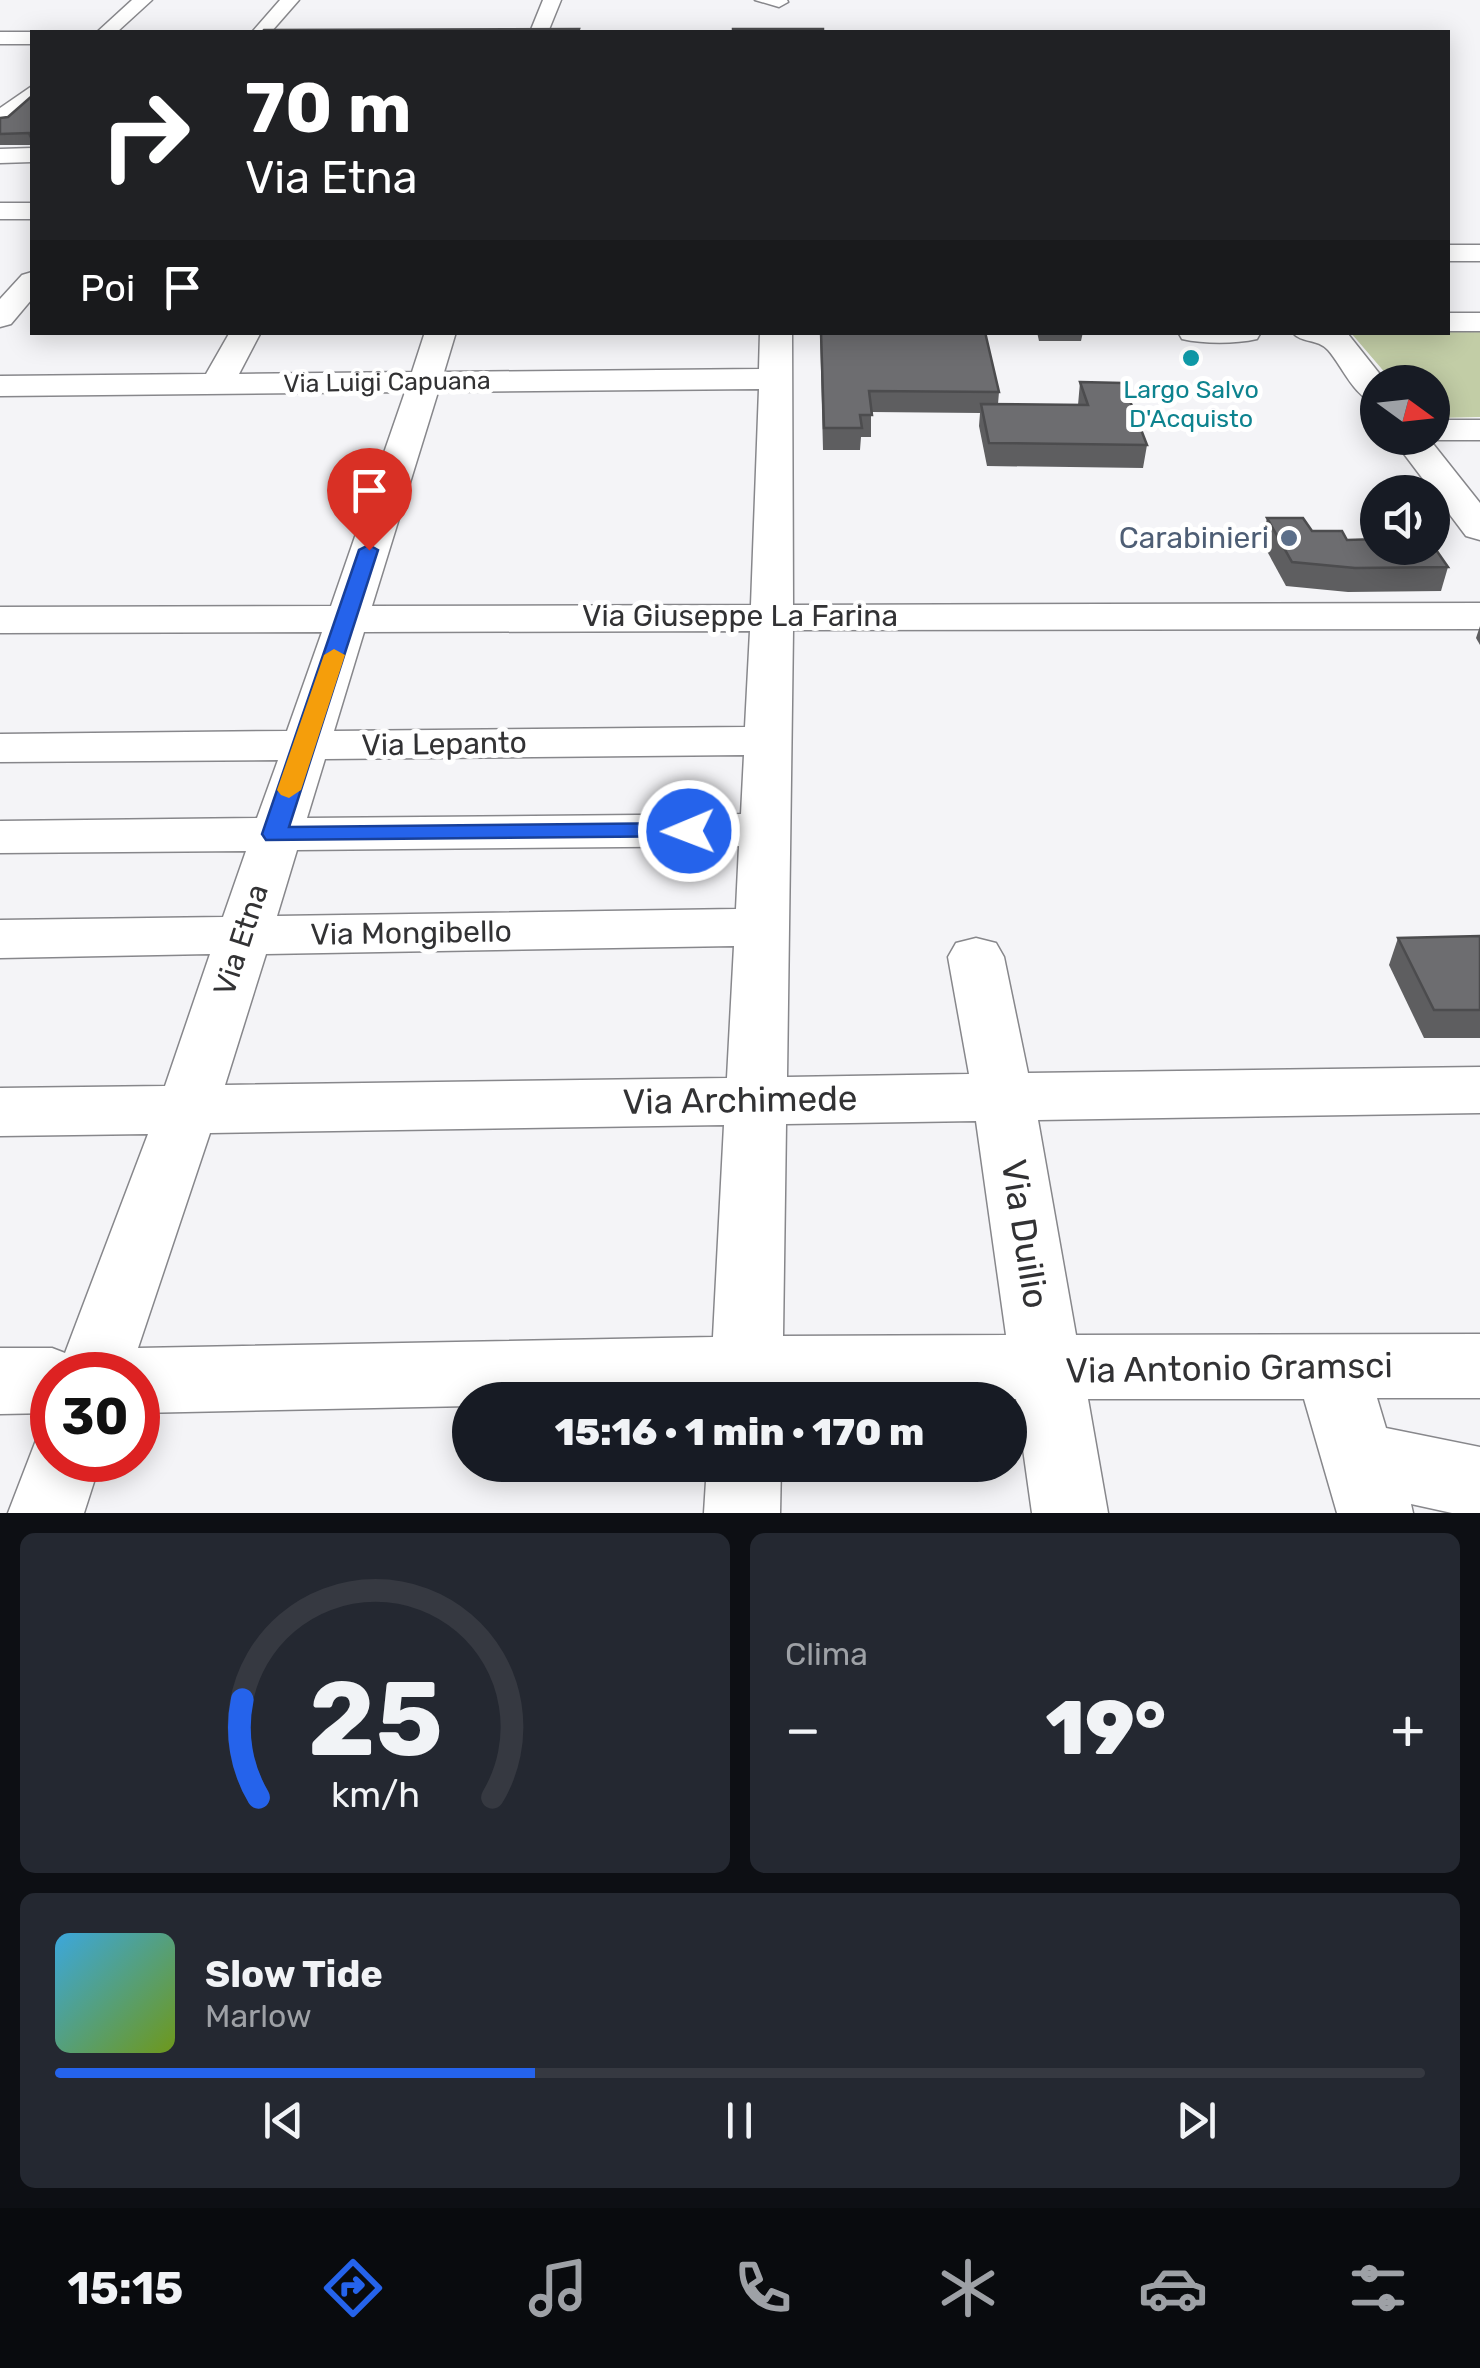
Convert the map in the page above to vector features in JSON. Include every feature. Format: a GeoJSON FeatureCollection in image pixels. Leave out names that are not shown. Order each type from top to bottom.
{"type":"FeatureCollection","features":[{"type":"Feature","properties":{"kind":"street"},"geometry":{"type":"LineString","coordinates":[[108,30],[143,0]]}},
{"type":"Feature","properties":{"kind":"street"},"geometry":{"type":"LineString","coordinates":[[264,30],[290,0]]}},
{"type":"Feature","properties":{"kind":"street"},"geometry":{"type":"LineString","coordinates":[[540,30],[552,0]]}},
{"type":"Feature","properties":{"kind":"street"},"geometry":{"type":"LineString","coordinates":[[0,38],[30,38]]}},
{"type":"Feature","properties":{"kind":"street"},"geometry":{"type":"LineString","coordinates":[[0,93],[30,93]]}},
{"type":"Feature","properties":{"kind":"street"},"geometry":{"type":"LineString","coordinates":[[0,120],[30,95]]}},
{"type":"Feature","properties":{"kind":"street"},"geometry":{"type":"LineString","coordinates":[[0,156],[30,155]]}},
{"type":"Feature","properties":{"kind":"street"},"geometry":{"type":"LineString","coordinates":[[0,211],[30,211]]}},
{"type":"Feature","properties":{"kind":"street"},"geometry":{"type":"LineString","coordinates":[[1450,253],[1480,253]]}},
{"type":"Feature","properties":{"kind":"street"},"geometry":{"type":"LineString","coordinates":[[27,268],[0,320],[30,323]]}},
{"type":"Feature","properties":{"kind":"street"},"geometry":{"type":"LineString","coordinates":[[1450,300],[1480,300]]}},
{"type":"Feature","properties":{"kind":"street"},"geometry":{"type":"LineString","coordinates":[[1450,322],[1480,322]]}},
{"type":"Feature","properties":{"kind":"street"},"geometry":{"type":"LineString","coordinates":[[217,384],[244,335]]}},
{"type":"Feature","properties":{"kind":"street","name":"Via Etna"},"geometry":{"type":"LineString","coordinates":[[101,1352],[187,1110],[440,335]]}},
{"type":"Feature","properties":{"kind":"street"},"geometry":{"type":"LineString","coordinates":[[1329,335],[1360,371]]}},
{"type":"Feature","properties":{"kind":"street"},"geometry":{"type":"LineString","coordinates":[[746,1382],[772,616],[775,356]]}},
{"type":"Feature","properties":{"kind":"street","name":"Via Luigi Capuana"},"geometry":{"type":"LineString","coordinates":[[0,386],[424,382],[775,356]]}},
{"type":"Feature","properties":{"kind":"street"},"geometry":{"type":"LineString","coordinates":[[1450,430],[1480,430]]}},
{"type":"Feature","properties":{"kind":"street"},"geometry":{"type":"LineString","coordinates":[[1424,455],[1479,524]]}},
{"type":"Feature","properties":{"kind":"street","name":"Via Giuseppe La Farina"},"geometry":{"type":"LineString","coordinates":[[0,620],[1480,616]]}},
{"type":"Feature","properties":{"kind":"street","name":"Via Lepanto"},"geometry":{"type":"LineString","coordinates":[[0,748],[768,742]]}},
{"type":"Feature","properties":{"kind":"street"},"geometry":{"type":"LineString","coordinates":[[0,837],[765,830]]}},
{"type":"Feature","properties":{"kind":"street","name":"Via Mongibello"},"geometry":{"type":"LineString","coordinates":[[0,939],[762,927]]}},
{"type":"Feature","properties":{"kind":"street","name":"Via Duilio"},"geometry":{"type":"LineString","coordinates":[[976,956],[1070,1513]]}},
{"type":"Feature","properties":{"kind":"street","name":"Via Archimede"},"geometry":{"type":"LineString","coordinates":[[0,1112],[1480,1090]]}},
{"type":"Feature","properties":{"kind":"street"},"geometry":{"type":"LineString","coordinates":[[1331,1366],[1366,1485],[1480,1483]]}},
{"type":"Feature","properties":{"kind":"street","name":"Via Antonio Gramsci"},"geometry":{"type":"LineString","coordinates":[[789,1382],[1047,1370],[1480,1366]]}},
{"type":"Feature","properties":{"kind":"street"},"geometry":{"type":"LineString","coordinates":[[0,1380],[30,1381]]}},
{"type":"Feature","properties":{"kind":"street","name":"Via Antonio Gramsci"},"geometry":{"type":"LineString","coordinates":[[160,1380],[452,1382]]}},
{"type":"Feature","properties":{"kind":"street"},"geometry":{"type":"LineString","coordinates":[[46,1513],[57,1482]]}},
{"type":"Feature","properties":{"kind":"street"},"geometry":{"type":"LineString","coordinates":[[742,1513],[743,1482]]}},
{"type":"Feature","properties":{"kind":"green space"},"geometry":{"type":"Polygon","coordinates":[[[1450,327],[1480,327],[1480,417],[1450,418],[1450,365],[1378,365],[1353,335],[1450,335],[1450,327]]]}},
{"type":"Feature","properties":{"kind":"building"},"geometry":{"type":"Polygon","coordinates":[[[579,29],[579,30],[264,30],[579,29]]]}},
{"type":"Feature","properties":{"kind":"building"},"geometry":{"type":"Polygon","coordinates":[[[733,29],[823,29],[823,30],[733,29]]]}},
{"type":"Feature","properties":{"kind":"building"},"geometry":{"type":"Polygon","coordinates":[[[30,98],[30,135],[0,134],[0,118],[8,117],[30,98]]]}},
{"type":"Feature","properties":{"kind":"building"},"geometry":{"type":"Polygon","coordinates":[[[821,335],[986,335],[999,392],[869,391],[872,415],[860,415],[862,428],[824,428],[821,335]]]}},
{"type":"Feature","properties":{"kind":"building"},"geometry":{"type":"Polygon","coordinates":[[[1080,382],[1123,383],[1147,445],[989,443],[981,404],[1088,405],[1080,382]]]}},
{"type":"Feature","properties":{"kind":"building"},"geometry":{"type":"Polygon","coordinates":[[[1267,518],[1303,518],[1312,531],[1342,531],[1347,540],[1360,540],[1360,565],[1448,567],[1355,568],[1292,562],[1267,518]]]}},
{"type":"Feature","properties":{"kind":"building"},"geometry":{"type":"Polygon","coordinates":[[[1480,936],[1480,1010],[1434,1010],[1398,938],[1480,936]]]}},
{"type":"Feature","properties":{"kind":"slow traffic"},"geometry":{"type":"LineString","coordinates":[[289,790],[334,655]]}},
{"type":"Feature","properties":{"kind":"place","name":"Largo Salvo D'Acquisto"},"geometry":{"type":"Point","coordinates":[1191,358]}},
{"type":"Feature","properties":{"kind":"place","name":"Carabinieri"},"geometry":{"type":"Point","coordinates":[1289,538]}},
{"type":"Feature","properties":{"kind":"route"},"geometry":{"type":"LineString","coordinates":[[369,550],[274,834],[689,831]]}}]}
